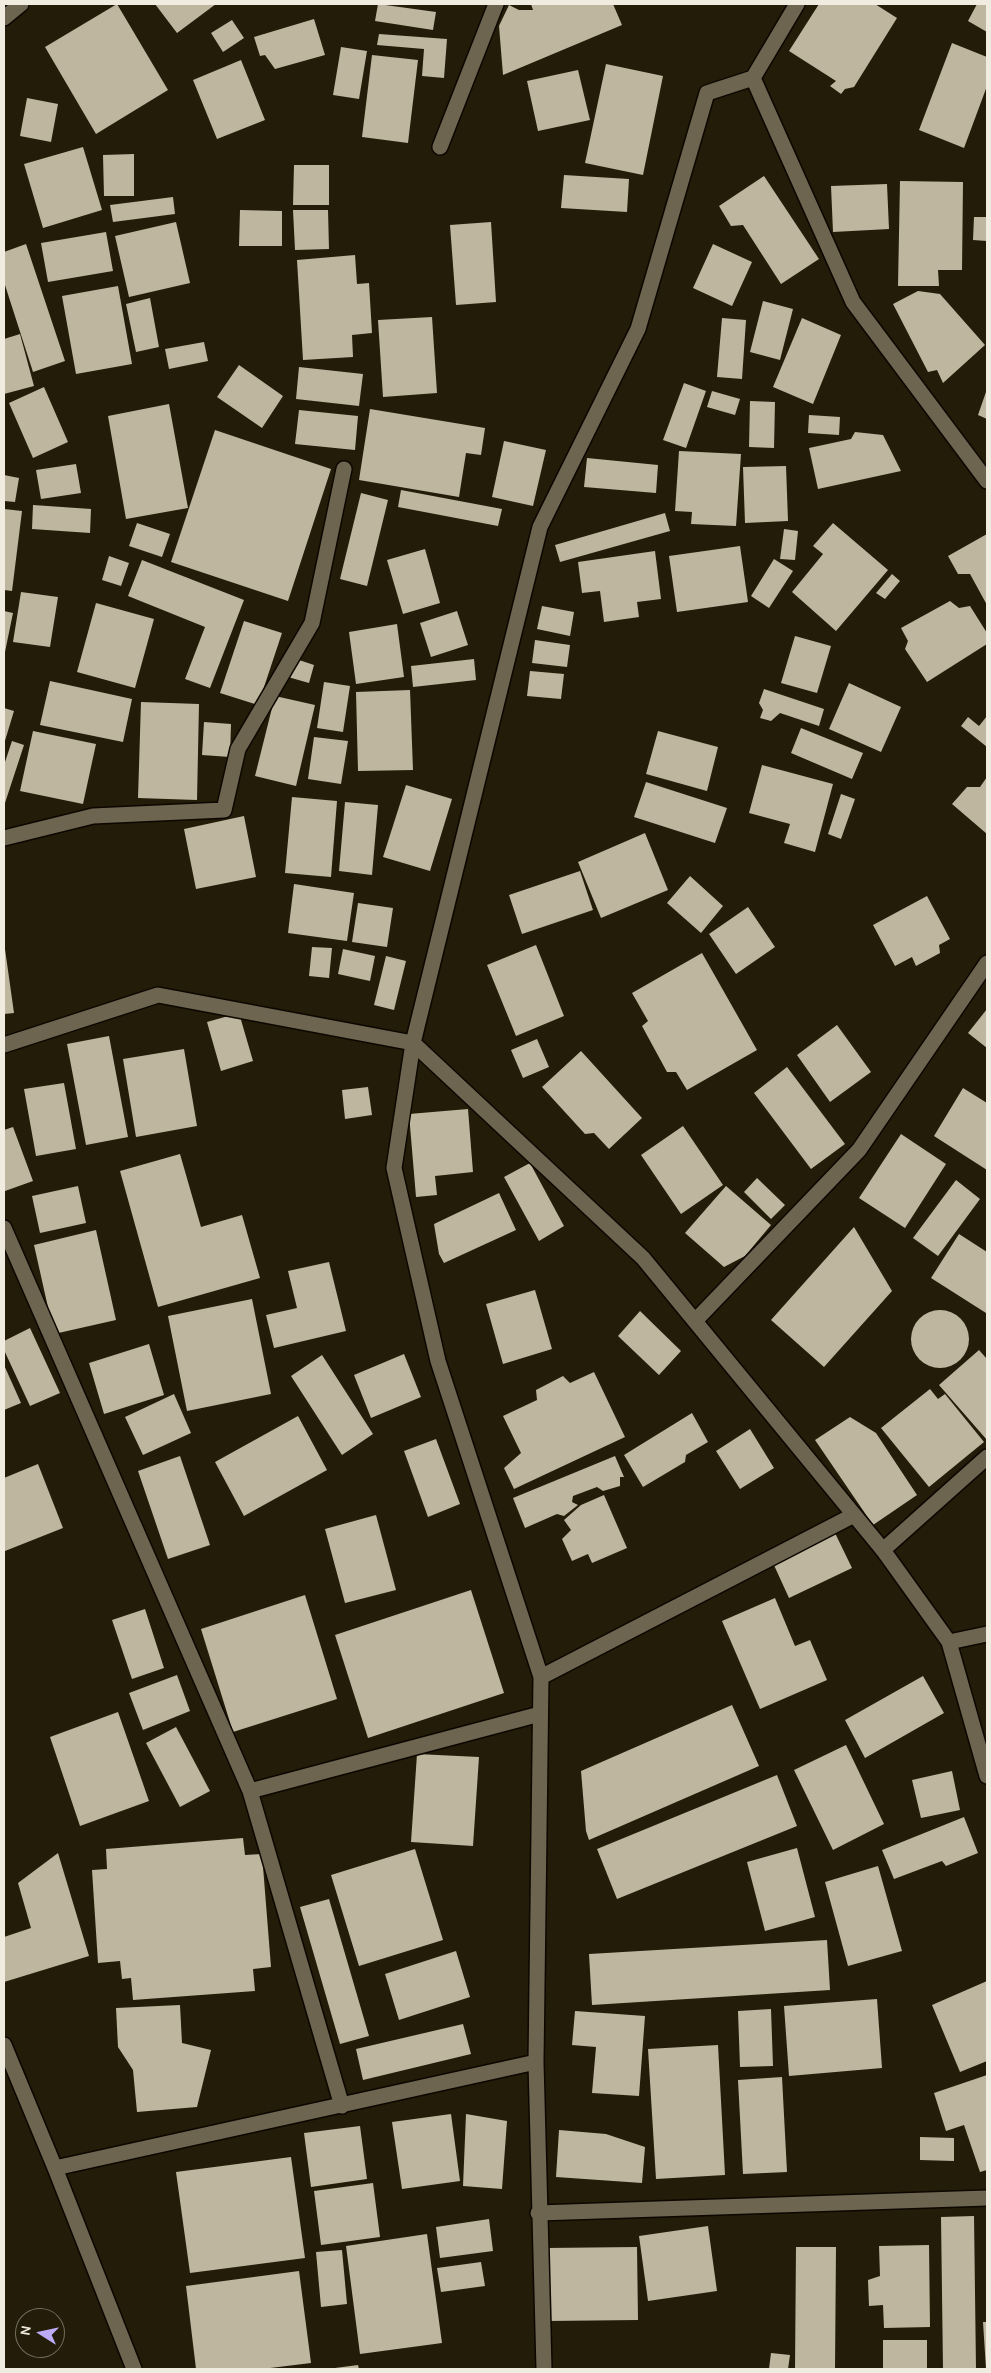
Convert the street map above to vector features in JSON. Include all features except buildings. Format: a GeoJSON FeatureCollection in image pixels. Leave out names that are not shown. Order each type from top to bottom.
{"type":"FeatureCollection","features":[{"type":"Feature","properties":{"kind":"street"},"geometry":{"type":"LineString","coordinates":[[4,18],[22,4]]}},
{"type":"Feature","properties":{"kind":"street"},"geometry":{"type":"LineString","coordinates":[[440,147],[496,4]]}},
{"type":"Feature","properties":{"kind":"street"},"geometry":{"type":"LineString","coordinates":[[544,2369],[538,2213],[536,2062],[541,1677],[438,1361],[394,1168],[413,1043],[540,527],[638,330],[707,94],[753,78],[797,4]]}},
{"type":"Feature","properties":{"kind":"street"},"geometry":{"type":"LineString","coordinates":[[753,78],[853,302],[987,481]]}},
{"type":"Feature","properties":{"kind":"street"},"geometry":{"type":"LineString","coordinates":[[4,838],[93,816],[224,810],[238,749],[312,623],[344,469]]}},
{"type":"Feature","properties":{"kind":"street"},"geometry":{"type":"LineString","coordinates":[[695,1321],[859,1150],[987,962]]}},
{"type":"Feature","properties":{"kind":"street"},"geometry":{"type":"LineString","coordinates":[[4,1045],[158,995],[413,1043],[644,1258],[883,1550],[949,1642],[987,1776]]}},
{"type":"Feature","properties":{"kind":"street"},"geometry":{"type":"LineString","coordinates":[[4,1228],[250,1791],[342,2106]]}},
{"type":"Feature","properties":{"kind":"street"},"geometry":{"type":"LineString","coordinates":[[883,1550],[987,1457]]}},
{"type":"Feature","properties":{"kind":"street"},"geometry":{"type":"LineString","coordinates":[[541,1677],[854,1515]]}},
{"type":"Feature","properties":{"kind":"street"},"geometry":{"type":"LineString","coordinates":[[949,1642],[987,1634]]}},
{"type":"Feature","properties":{"kind":"street"},"geometry":{"type":"LineString","coordinates":[[250,1791],[540,1714]]}},
{"type":"Feature","properties":{"kind":"street"},"geometry":{"type":"LineString","coordinates":[[6,2055],[55,2168],[134,2369]]}},
{"type":"Feature","properties":{"kind":"street"},"geometry":{"type":"LineString","coordinates":[[55,2168],[536,2062]]}},
{"type":"Feature","properties":{"kind":"street"},"geometry":{"type":"LineString","coordinates":[[538,2213],[987,2198]]}}]}
